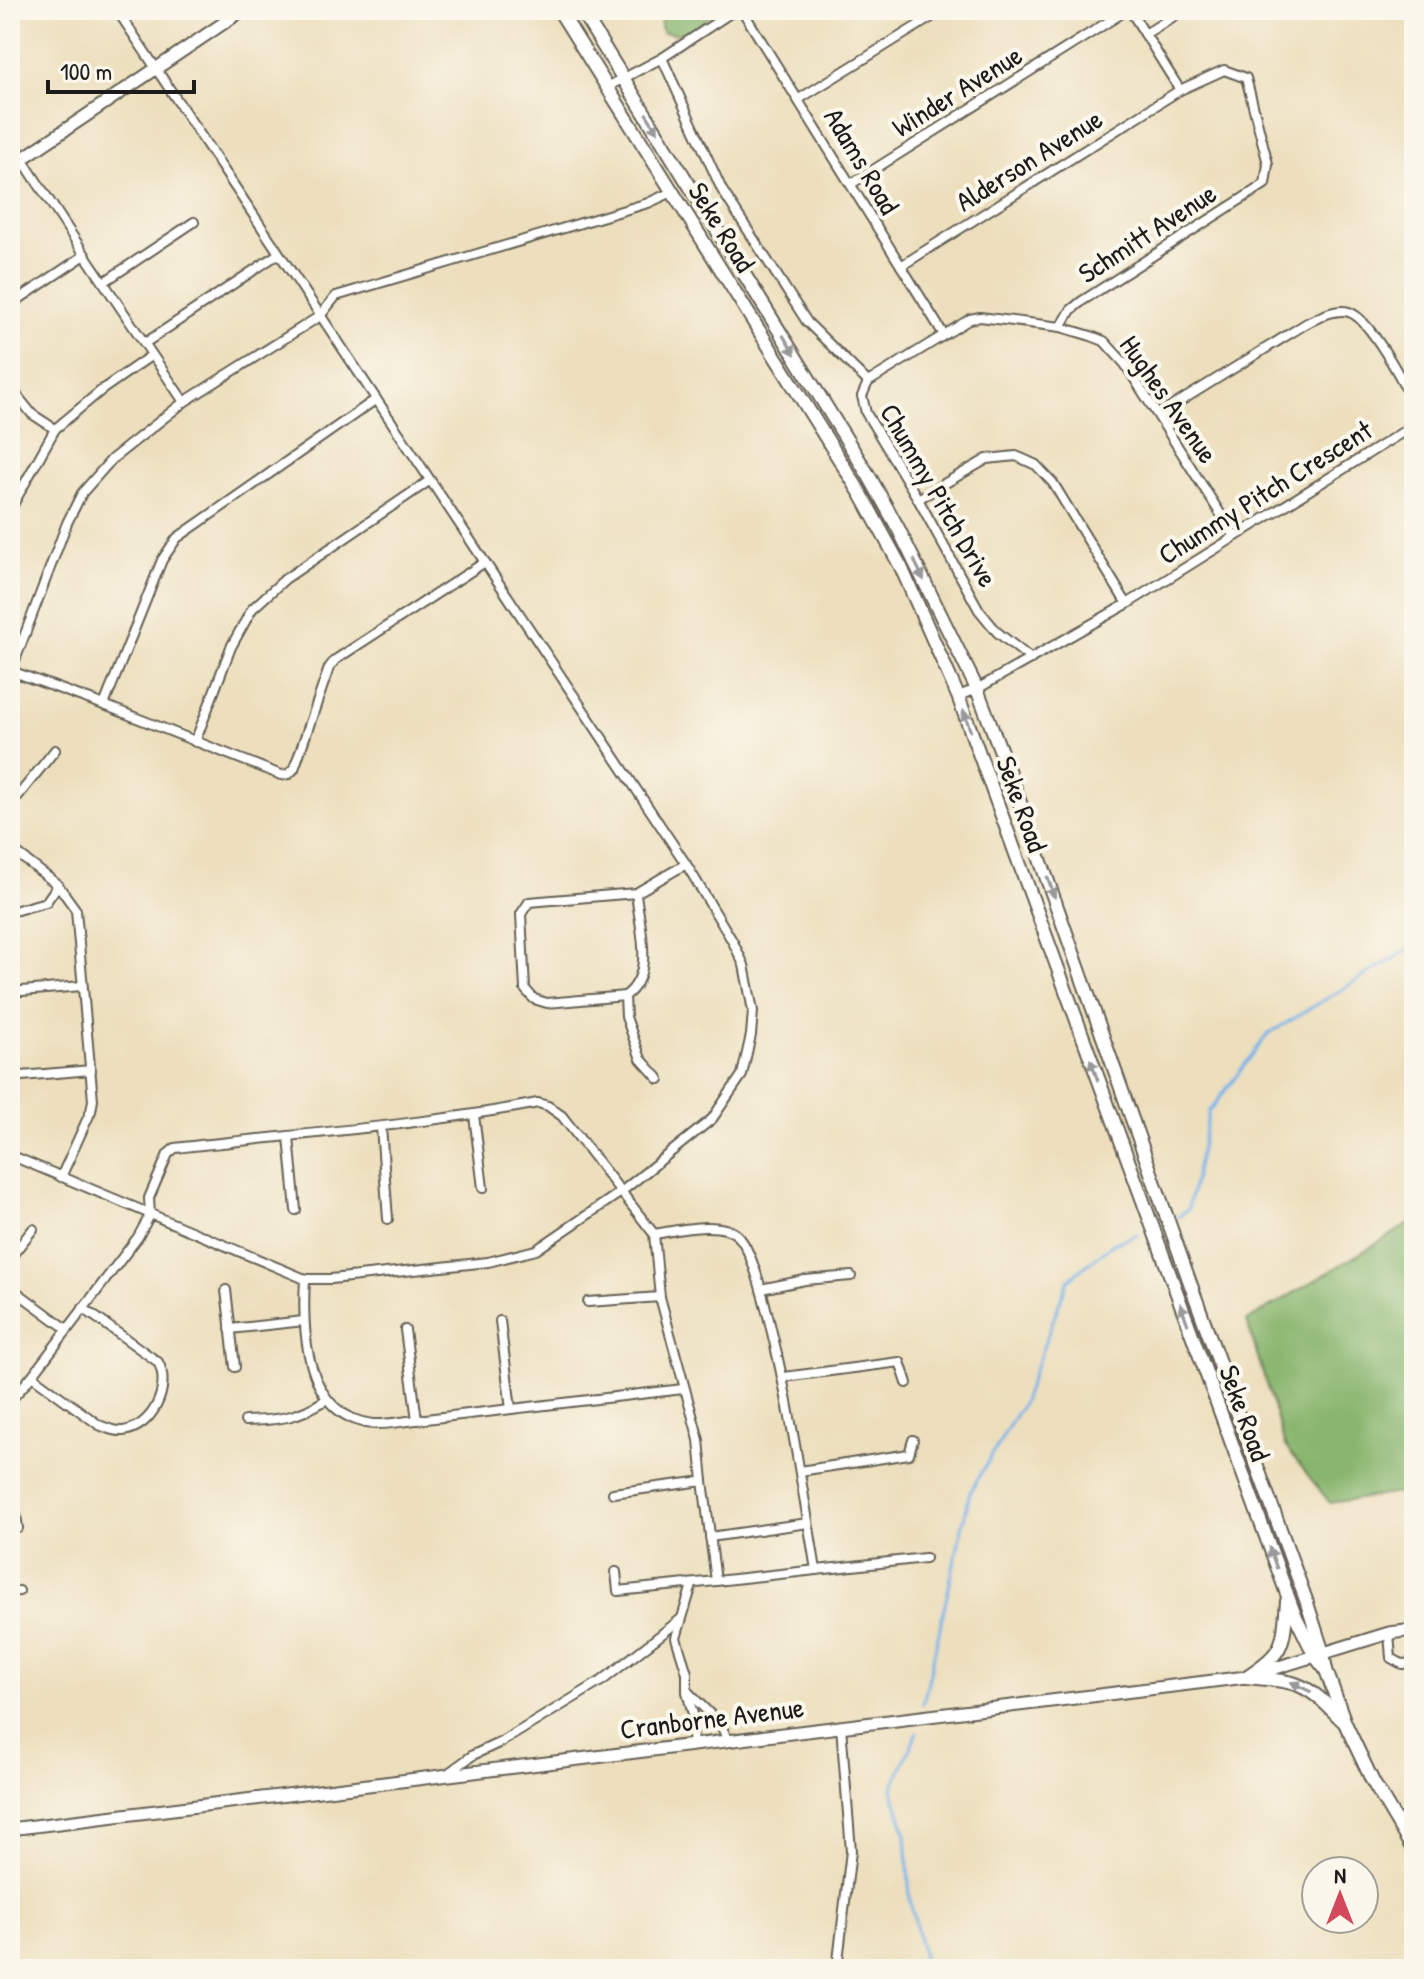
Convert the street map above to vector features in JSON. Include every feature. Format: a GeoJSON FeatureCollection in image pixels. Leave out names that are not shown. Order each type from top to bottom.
{"type":"FeatureCollection","features":[{"type":"Feature","properties":{"kind":"main road","name":"Seke Road"},"geometry":{"type":"LineString","coordinates":[[559,10],[873,516],[901,567],[958,696],[1288,1598],[1319,1654]]}},
{"type":"Feature","properties":{"kind":"main road","name":"Seke Road"},"geometry":{"type":"LineString","coordinates":[[581,10],[869,476],[977,689],[1019,798],[1319,1654],[1345,1723],[1373,1782],[1414,1851]]}},
{"type":"Feature","properties":{"kind":"main road"},"geometry":{"type":"LineString","coordinates":[[1246,1677],[1270,1661],[1280,1648],[1285,1632],[1288,1598]]}},
{"type":"Feature","properties":{"kind":"main road"},"geometry":{"type":"LineString","coordinates":[[1246,1677],[1292,1681],[1305,1687],[1345,1723]]}},
{"type":"Feature","properties":{"kind":"street"},"geometry":{"type":"LineString","coordinates":[[10,1155],[305,1279],[331,1279],[488,1262],[520,1255],[551,1242],[621,1192],[712,1119],[742,1075],[751,1035],[753,1011],[744,965],[686,864],[117,10]]}},
{"type":"Feature","properties":{"kind":"street"},"geometry":{"type":"LineString","coordinates":[[10,167],[243,10]]}},
{"type":"Feature","properties":{"kind":"street"},"geometry":{"type":"LineString","coordinates":[[607,87],[662,58],[735,10]]}},
{"type":"Feature","properties":{"kind":"street","name":"Adams Road"},"geometry":{"type":"LineString","coordinates":[[742,10],[944,335]]}},
{"type":"Feature","properties":{"kind":"street"},"geometry":{"type":"LineString","coordinates":[[799,99],[943,10]]}},
{"type":"Feature","properties":{"kind":"street"},"geometry":{"type":"LineString","coordinates":[[1128,10],[1180,90]]}},
{"type":"Feature","properties":{"kind":"street","name":"Winder Avenue"},"geometry":{"type":"LineString","coordinates":[[851,184],[1128,10]]}},
{"type":"Feature","properties":{"kind":"street"},"geometry":{"type":"LineString","coordinates":[[1145,34],[1184,10]]}},
{"type":"Feature","properties":{"kind":"street","name":"Chummy Pitch Drive"},"geometry":{"type":"LineString","coordinates":[[662,58],[722,190],[807,322],[868,382],[862,396],[866,413],[987,623],[1031,659]]}},
{"type":"Feature","properties":{"kind":"street","name":"Alderson Avenue"},"geometry":{"type":"LineString","coordinates":[[901,266],[1180,90],[1224,70],[1246,78],[1268,164],[1265,184]]}},
{"type":"Feature","properties":{"kind":"street"},"geometry":{"type":"LineString","coordinates":[[22,159],[184,402]]}},
{"type":"Feature","properties":{"kind":"street","name":"Schmitt Avenue"},"geometry":{"type":"LineString","coordinates":[[1061,327],[1071,310],[1082,301],[1265,184]]}},
{"type":"Feature","properties":{"kind":"street"},"geometry":{"type":"LineString","coordinates":[[485,562],[335,660],[329,668],[294,769],[289,774],[281,775],[11,671],[57,547],[82,493],[112,459],[184,402],[320,316],[336,296],[648,203],[672,192]]}},
{"type":"Feature","properties":{"kind":"street"},"geometry":{"type":"LineString","coordinates":[[104,282],[194,222]]}},
{"type":"Feature","properties":{"kind":"street"},"geometry":{"type":"LineString","coordinates":[[145,343],[278,254]]}},
{"type":"Feature","properties":{"kind":"street"},"geometry":{"type":"LineString","coordinates":[[10,305],[85,255]]}},
{"type":"Feature","properties":{"kind":"street","name":"Chummy Pitch Crescent"},"geometry":{"type":"LineString","coordinates":[[958,696],[977,689],[1127,604],[1406,430],[1413,405],[1375,338],[1360,320],[1349,312],[1334,312],[1307,323],[1158,415]]}},
{"type":"Feature","properties":{"kind":"street","name":"Hughes Avenue"},"geometry":{"type":"LineString","coordinates":[[868,382],[970,319],[980,317],[1061,327],[1104,341],[1115,351],[1158,415],[1234,535]]}},
{"type":"Feature","properties":{"kind":"street"},"geometry":{"type":"LineString","coordinates":[[10,510],[55,429],[103,389],[152,355]]}},
{"type":"Feature","properties":{"kind":"street"},"geometry":{"type":"LineString","coordinates":[[11,391],[32,414],[55,429]]}},
{"type":"Feature","properties":{"kind":"street"},"geometry":{"type":"LineString","coordinates":[[104,705],[162,560],[177,538],[375,400]]}},
{"type":"Feature","properties":{"kind":"street"},"geometry":{"type":"LineString","coordinates":[[918,499],[987,459],[1016,456],[1036,465],[1053,483],[1127,604]]}},
{"type":"Feature","properties":{"kind":"street"},"geometry":{"type":"LineString","coordinates":[[195,742],[236,635],[252,609],[285,579],[429,481]]}},
{"type":"Feature","properties":{"kind":"street"},"geometry":{"type":"LineString","coordinates":[[10,806],[55,750]]}},
{"type":"Feature","properties":{"kind":"street"},"geometry":{"type":"LineString","coordinates":[[10,848],[58,885],[76,910],[94,1086],[91,1111],[61,1177]]}},
{"type":"Feature","properties":{"kind":"street"},"geometry":{"type":"LineString","coordinates":[[636,893],[644,966],[633,991],[625,996],[547,1003],[530,996],[525,989],[521,914],[529,902],[636,893],[686,864]]}},
{"type":"Feature","properties":{"kind":"street"},"geometry":{"type":"LineString","coordinates":[[10,912],[46,902],[58,885]]}},
{"type":"Feature","properties":{"kind":"street"},"geometry":{"type":"LineString","coordinates":[[10,992],[82,986]]}},
{"type":"Feature","properties":{"kind":"street"},"geometry":{"type":"LineString","coordinates":[[625,996],[626,1017],[641,1059],[659,1079]]}},
{"type":"Feature","properties":{"kind":"street"},"geometry":{"type":"LineString","coordinates":[[10,1077],[91,1070]]}},
{"type":"Feature","properties":{"kind":"street"},"geometry":{"type":"LineString","coordinates":[[10,1401],[138,1237],[150,1215],[149,1198],[168,1154],[175,1148],[381,1127],[538,1103],[562,1116],[654,1234],[660,1297],[699,1440],[716,1581]]}},
{"type":"Feature","properties":{"kind":"street"},"geometry":{"type":"LineString","coordinates":[[474,1115],[483,1188]]}},
{"type":"Feature","properties":{"kind":"street"},"geometry":{"type":"LineString","coordinates":[[381,1127],[388,1219]]}},
{"type":"Feature","properties":{"kind":"street"},"geometry":{"type":"LineString","coordinates":[[289,1137],[296,1210]]}},
{"type":"Feature","properties":{"kind":"street"},"geometry":{"type":"LineString","coordinates":[[654,1234],[708,1227],[738,1235],[761,1289],[784,1377],[816,1570]]}},
{"type":"Feature","properties":{"kind":"street"},"geometry":{"type":"LineString","coordinates":[[10,1258],[33,1229]]}},
{"type":"Feature","properties":{"kind":"street"},"geometry":{"type":"LineString","coordinates":[[761,1289],[805,1280],[851,1276]]}},
{"type":"Feature","properties":{"kind":"street"},"geometry":{"type":"LineString","coordinates":[[305,1279],[304,1321],[310,1364],[327,1399],[348,1415],[374,1424],[683,1389]]}},
{"type":"Feature","properties":{"kind":"street"},"geometry":{"type":"LineString","coordinates":[[10,1287],[67,1329]]}},
{"type":"Feature","properties":{"kind":"street"},"geometry":{"type":"LineString","coordinates":[[226,1290],[235,1367]]}},
{"type":"Feature","properties":{"kind":"street"},"geometry":{"type":"LineString","coordinates":[[588,1302],[660,1297]]}},
{"type":"Feature","properties":{"kind":"street"},"geometry":{"type":"LineString","coordinates":[[32,1376],[99,1425],[111,1430],[128,1430],[138,1425],[155,1407],[163,1386],[158,1362],[83,1308]]}},
{"type":"Feature","properties":{"kind":"street"},"geometry":{"type":"LineString","coordinates":[[230,1329],[304,1321]]}},
{"type":"Feature","properties":{"kind":"street"},"geometry":{"type":"LineString","coordinates":[[500,1321],[511,1409]]}},
{"type":"Feature","properties":{"kind":"street"},"geometry":{"type":"LineString","coordinates":[[405,1330],[417,1420]]}},
{"type":"Feature","properties":{"kind":"street"},"geometry":{"type":"LineString","coordinates":[[784,1377],[900,1362],[907,1383]]}},
{"type":"Feature","properties":{"kind":"street"},"geometry":{"type":"LineString","coordinates":[[245,1421],[286,1419],[307,1412],[327,1399]]}},
{"type":"Feature","properties":{"kind":"street"},"geometry":{"type":"LineString","coordinates":[[800,1471],[909,1454],[913,1440]]}},
{"type":"Feature","properties":{"kind":"street"},"geometry":{"type":"LineString","coordinates":[[613,1493],[703,1481]]}},
{"type":"Feature","properties":{"kind":"street"},"geometry":{"type":"LineString","coordinates":[[10,1509],[16,1515],[18,1528]]}},
{"type":"Feature","properties":{"kind":"street"},"geometry":{"type":"LineString","coordinates":[[710,1537],[808,1523]]}},
{"type":"Feature","properties":{"kind":"street"},"geometry":{"type":"LineString","coordinates":[[616,1572],[618,1591],[925,1558]]}},
{"type":"Feature","properties":{"kind":"street"},"geometry":{"type":"LineString","coordinates":[[692,1585],[676,1638],[687,1673],[687,1692],[694,1718],[692,1743]]}},
{"type":"Feature","properties":{"kind":"street"},"geometry":{"type":"LineString","coordinates":[[447,1774],[473,1755],[503,1741],[603,1680],[681,1619]]}},
{"type":"Feature","properties":{"kind":"street","name":"Cranborne Avenue"},"geometry":{"type":"LineString","coordinates":[[10,1829],[1246,1677],[1389,1633],[1414,1630]]}},
{"type":"Feature","properties":{"kind":"street"},"geometry":{"type":"LineString","coordinates":[[1389,1633],[1391,1658],[1398,1663],[1414,1663]]}},
{"type":"Feature","properties":{"kind":"street"},"geometry":{"type":"LineString","coordinates":[[687,1692],[721,1725],[727,1739]]}},
{"type":"Feature","properties":{"kind":"street"},"geometry":{"type":"LineString","coordinates":[[837,1969],[851,1851],[841,1726]]}},
{"type":"Feature","properties":{"kind":"green space"},"geometry":{"type":"Polygon","coordinates":[[[659,10],[718,10],[687,35],[662,32],[659,10]]]}},
{"type":"Feature","properties":{"kind":"green space"},"geometry":{"type":"Polygon","coordinates":[[[1414,1221],[1414,1491],[1330,1503],[1285,1446],[1247,1321],[1414,1221]]]}},
{"type":"Feature","properties":{"kind":"waterway"},"geometry":{"type":"LineString","coordinates":[[1178,1217],[1188,1209],[1209,1112],[1268,1034],[1414,946]]}},
{"type":"Feature","properties":{"kind":"waterway"},"geometry":{"type":"LineString","coordinates":[[923,1704],[970,1492],[1022,1404],[1068,1280],[1113,1244],[1138,1234]]}},
{"type":"Feature","properties":{"kind":"waterway"},"geometry":{"type":"LineString","coordinates":[[917,1732],[892,1789],[906,1835],[910,1900],[926,1969]]}}]}
